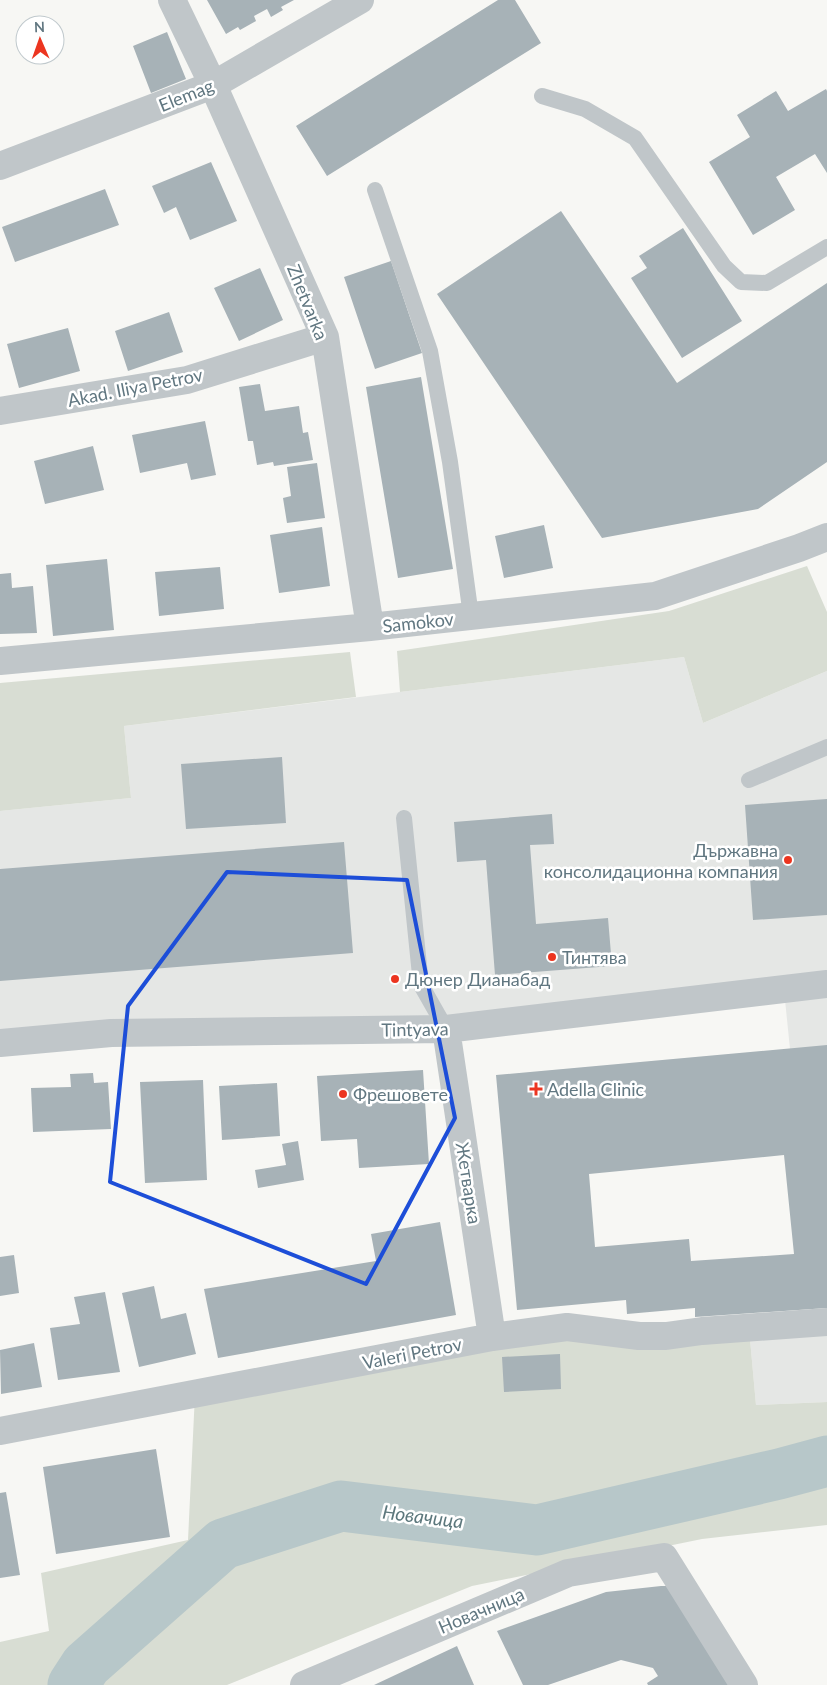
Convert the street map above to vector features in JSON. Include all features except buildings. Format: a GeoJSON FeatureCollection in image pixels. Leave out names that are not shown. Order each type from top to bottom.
{"type":"FeatureCollection","features":[{"type":"Feature","properties":{"kind":"street","name":"Zhetvarka"},"geometry":{"type":"LineString","coordinates":[[172,0],[213,85],[325,337],[370,627]]}},
{"type":"Feature","properties":{"kind":"street","name":"Elemag"},"geometry":{"type":"LineString","coordinates":[[0,166],[213,85],[360,0]]}},
{"type":"Feature","properties":{"kind":"street","name":"Akad. Iliya Petrov"},"geometry":{"type":"LineString","coordinates":[[0,411],[187,380],[325,337]]}},
{"type":"Feature","properties":{"kind":"street","name":"Samokov"},"geometry":{"type":"LineString","coordinates":[[0,661],[370,627],[656,596],[827,537]]}},
{"type":"Feature","properties":{"kind":"street","name":"Tintyava"},"geometry":{"type":"LineString","coordinates":[[0,1043],[111,1033],[446,1029],[827,984]]}},
{"type":"Feature","properties":{"kind":"street","name":"Жетварка"},"geometry":{"type":"LineString","coordinates":[[446,1029],[492,1337]]}},
{"type":"Feature","properties":{"kind":"street","name":"Valeri Petrov"},"geometry":{"type":"LineString","coordinates":[[0,1430],[492,1337],[567,1327],[658,1337],[702,1331],[827,1322]]}},
{"type":"Feature","properties":{"kind":"street","name":"Новачница"},"geometry":{"type":"LineString","coordinates":[[304,1685],[568,1573],[664,1557],[744,1685]]}},
{"type":"Feature","properties":{"kind":"lane"},"geometry":{"type":"LineString","coordinates":[[542,96],[585,109],[635,138],[724,266],[741,282],[767,283],[827,247]]}},
{"type":"Feature","properties":{"kind":"lane"},"geometry":{"type":"LineString","coordinates":[[375,190],[430,351],[450,462],[471,616]]}},
{"type":"Feature","properties":{"kind":"lane"},"geometry":{"type":"LineString","coordinates":[[749,780],[827,747]]}},
{"type":"Feature","properties":{"kind":"lane"},"geometry":{"type":"LineString","coordinates":[[404,818],[421,985],[446,1029]]}},
{"type":"Feature","properties":{"kind":"highlighted area"},"geometry":{"type":"Polygon","coordinates":[[[227,872],[407,880],[455,1118],[366,1284],[110,1182],[128,1006],[227,872]]]}},
{"type":"Feature","properties":{"kind":"shaded area"},"geometry":{"type":"Polygon","coordinates":[[[807,566],[827,612],[827,671],[703,723],[684,657],[400,692],[397,651],[669,611],[807,566]]]}},
{"type":"Feature","properties":{"kind":"shaded area"},"geometry":{"type":"Polygon","coordinates":[[[350,652],[356,697],[124,726],[131,798],[0,811],[0,683],[350,652]]]}},
{"type":"Feature","properties":{"kind":"shaded area"},"geometry":{"type":"Polygon","coordinates":[[[684,657],[703,723],[827,671],[827,1084],[790,1049],[784,990],[446,1029],[0,1043],[0,811],[131,798],[124,726],[684,657]]]}},
{"type":"Feature","properties":{"kind":"shaded area"},"geometry":{"type":"Polygon","coordinates":[[[827,1322],[827,1402],[756,1405],[749,1328],[827,1322]]]}},
{"type":"Feature","properties":{"kind":"shaded area"},"geometry":{"type":"Polygon","coordinates":[[[749,1328],[756,1405],[827,1402],[827,1525],[702,1539],[472,1586],[227,1685],[0,1685],[0,1642],[49,1631],[41,1573],[188,1540],[195,1394],[492,1337],[749,1328]]]}},
{"type":"Feature","properties":{"kind":"waterway","name":"Новачица"},"geometry":{"type":"LineString","coordinates":[[73,1685],[86,1665],[223,1544],[341,1506],[537,1530],[779,1474],[827,1461]]}},
{"type":"Feature","properties":{"kind":"place","name":"Държавна консолидационна компания"},"geometry":{"type":"Point","coordinates":[788,860]}},
{"type":"Feature","properties":{"kind":"place","name":"Тинтява"},"geometry":{"type":"Point","coordinates":[552,957]}},
{"type":"Feature","properties":{"kind":"place","name":"Дюнер Дианабад"},"geometry":{"type":"Point","coordinates":[395,979]}},
{"type":"Feature","properties":{"kind":"place","name":"Adella Clinic"},"geometry":{"type":"Point","coordinates":[536,1089]}},
{"type":"Feature","properties":{"kind":"place","name":"Фрешовете"},"geometry":{"type":"Point","coordinates":[343,1094]}}]}
